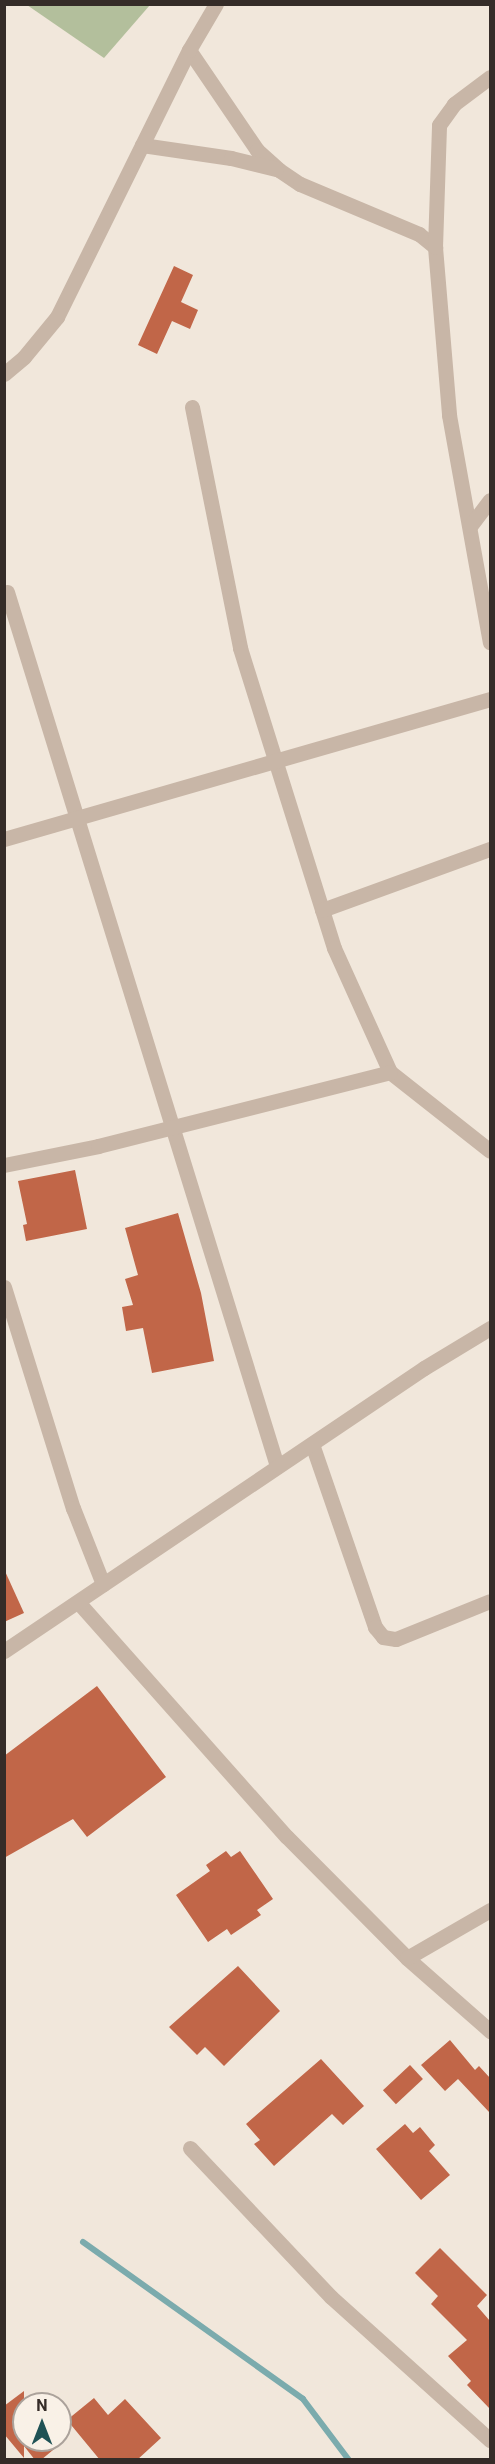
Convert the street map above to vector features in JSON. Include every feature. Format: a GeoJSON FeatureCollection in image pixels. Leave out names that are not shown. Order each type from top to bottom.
{"type":"FeatureCollection","features":[{"type":"Feature","properties":{"kind":"street"},"geometry":{"type":"LineString","coordinates":[[4,374],[24,357],[57,317],[189,50],[216,4]]}},
{"type":"Feature","properties":{"kind":"street"},"geometry":{"type":"LineString","coordinates":[[189,50],[256,150],[279,170],[300,184],[418,234],[435,247]]}},
{"type":"Feature","properties":{"kind":"street"},"geometry":{"type":"LineString","coordinates":[[490,77],[454,104],[439,125],[435,247],[449,415],[487,596],[490,642]]}},
{"type":"Feature","properties":{"kind":"street"},"geometry":{"type":"LineString","coordinates":[[142,145],[231,158],[279,170]]}},
{"type":"Feature","properties":{"kind":"street"},"geometry":{"type":"LineString","coordinates":[[192,406],[232,615],[274,764],[338,957],[390,1072],[490,1151]]}},
{"type":"Feature","properties":{"kind":"street"},"geometry":{"type":"LineString","coordinates":[[471,525],[490,500]]}},
{"type":"Feature","properties":{"kind":"street"},"geometry":{"type":"LineString","coordinates":[[7,592],[79,820],[147,1056],[174,1126],[277,1466]]}},
{"type":"Feature","properties":{"kind":"street"},"geometry":{"type":"LineString","coordinates":[[4,839],[274,764],[332,742],[490,699]]}},
{"type":"Feature","properties":{"kind":"street"},"geometry":{"type":"LineString","coordinates":[[322,910],[490,849]]}},
{"type":"Feature","properties":{"kind":"street"},"geometry":{"type":"LineString","coordinates":[[4,1165],[174,1126],[390,1072]]}},
{"type":"Feature","properties":{"kind":"street"},"geometry":{"type":"LineString","coordinates":[[4,1287],[73,1508],[103,1584]]}},
{"type":"Feature","properties":{"kind":"street"},"geometry":{"type":"LineString","coordinates":[[4,1651],[424,1368],[490,1328]]}},
{"type":"Feature","properties":{"kind":"street"},"geometry":{"type":"LineString","coordinates":[[312,1444],[375,1627],[383,1637],[396,1639],[490,1601]]}},
{"type":"Feature","properties":{"kind":"street"},"geometry":{"type":"LineString","coordinates":[[78,1602],[287,1837],[407,1958],[490,2031]]}},
{"type":"Feature","properties":{"kind":"street"},"geometry":{"type":"LineString","coordinates":[[407,1958],[490,1910]]}},
{"type":"Feature","properties":{"kind":"street"},"geometry":{"type":"LineString","coordinates":[[190,2148],[331,2296],[490,2440]]}},
{"type":"Feature","properties":{"kind":"green space"},"geometry":{"type":"Polygon","coordinates":[[[27,5],[150,5],[104,58],[27,5]]]}},
{"type":"Feature","properties":{"kind":"building"},"geometry":{"type":"Polygon","coordinates":[[[174,266],[193,275],[181,302],[198,310],[190,329],[172,321],[157,354],[138,345],[174,266]]]}},
{"type":"Feature","properties":{"kind":"building"},"geometry":{"type":"Polygon","coordinates":[[[75,1170],[87,1229],[26,1241],[23,1225],[27,1224],[18,1181],[75,1170]]]}},
{"type":"Feature","properties":{"kind":"building"},"geometry":{"type":"Polygon","coordinates":[[[178,1213],[201,1293],[214,1361],[152,1373],[143,1328],[126,1331],[122,1307],[133,1305],[125,1279],[138,1275],[125,1228],[178,1213]]]}},
{"type":"Feature","properties":{"kind":"building"},"geometry":{"type":"Polygon","coordinates":[[[4,1569],[24,1613],[4,1622],[4,1569]]]}},
{"type":"Feature","properties":{"kind":"building"},"geometry":{"type":"Polygon","coordinates":[[[97,1686],[166,1777],[87,1837],[73,1819],[4,1858],[4,1756],[97,1686]]]}},
{"type":"Feature","properties":{"kind":"building"},"geometry":{"type":"Polygon","coordinates":[[[226,1851],[231,1857],[240,1851],[273,1899],[257,1910],[261,1915],[231,1935],[227,1929],[208,1942],[176,1895],[210,1871],[206,1865],[226,1851]]]}},
{"type":"Feature","properties":{"kind":"building"},"geometry":{"type":"Polygon","coordinates":[[[238,1966],[280,2011],[224,2066],[205,2047],[197,2055],[169,2027],[238,1966]]]}},
{"type":"Feature","properties":{"kind":"building"},"geometry":{"type":"Polygon","coordinates":[[[450,2040],[475,2070],[479,2066],[490,2078],[490,2113],[458,2079],[445,2091],[421,2065],[450,2040]]]}},
{"type":"Feature","properties":{"kind":"building"},"geometry":{"type":"Polygon","coordinates":[[[321,2059],[364,2106],[343,2125],[332,2114],[274,2166],[254,2144],[260,2140],[246,2124],[321,2059]]]}},
{"type":"Feature","properties":{"kind":"building"},"geometry":{"type":"Polygon","coordinates":[[[410,2065],[423,2079],[396,2104],[383,2090],[410,2065]]]}},
{"type":"Feature","properties":{"kind":"building"},"geometry":{"type":"Polygon","coordinates":[[[405,2124],[413,2133],[420,2127],[435,2145],[429,2151],[450,2175],[421,2200],[376,2149],[405,2124]]]}},
{"type":"Feature","properties":{"kind":"building"},"geometry":{"type":"Polygon","coordinates":[[[440,2248],[487,2295],[477,2306],[490,2321],[490,2409],[467,2385],[471,2381],[448,2356],[467,2340],[431,2304],[438,2296],[415,2273],[440,2248]]]}},
{"type":"Feature","properties":{"kind":"building"},"geometry":{"type":"Polygon","coordinates":[[[94,2398],[108,2415],[125,2399],[161,2438],[137,2460],[100,2460],[72,2426],[72,2416],[94,2398]]]}},
{"type":"Feature","properties":{"kind":"building"},"geometry":{"type":"Polygon","coordinates":[[[12,2400],[12,2444],[4,2434],[4,2406],[12,2400]]]}},
{"type":"Feature","properties":{"kind":"building"},"geometry":{"type":"Polygon","coordinates":[[[29,2452],[51,2452],[41,2460],[35,2460],[29,2452]]]}},
{"type":"Feature","properties":{"kind":"waterway"},"geometry":{"type":"LineString","coordinates":[[83,2242],[303,2399],[349,2460]]}}]}
